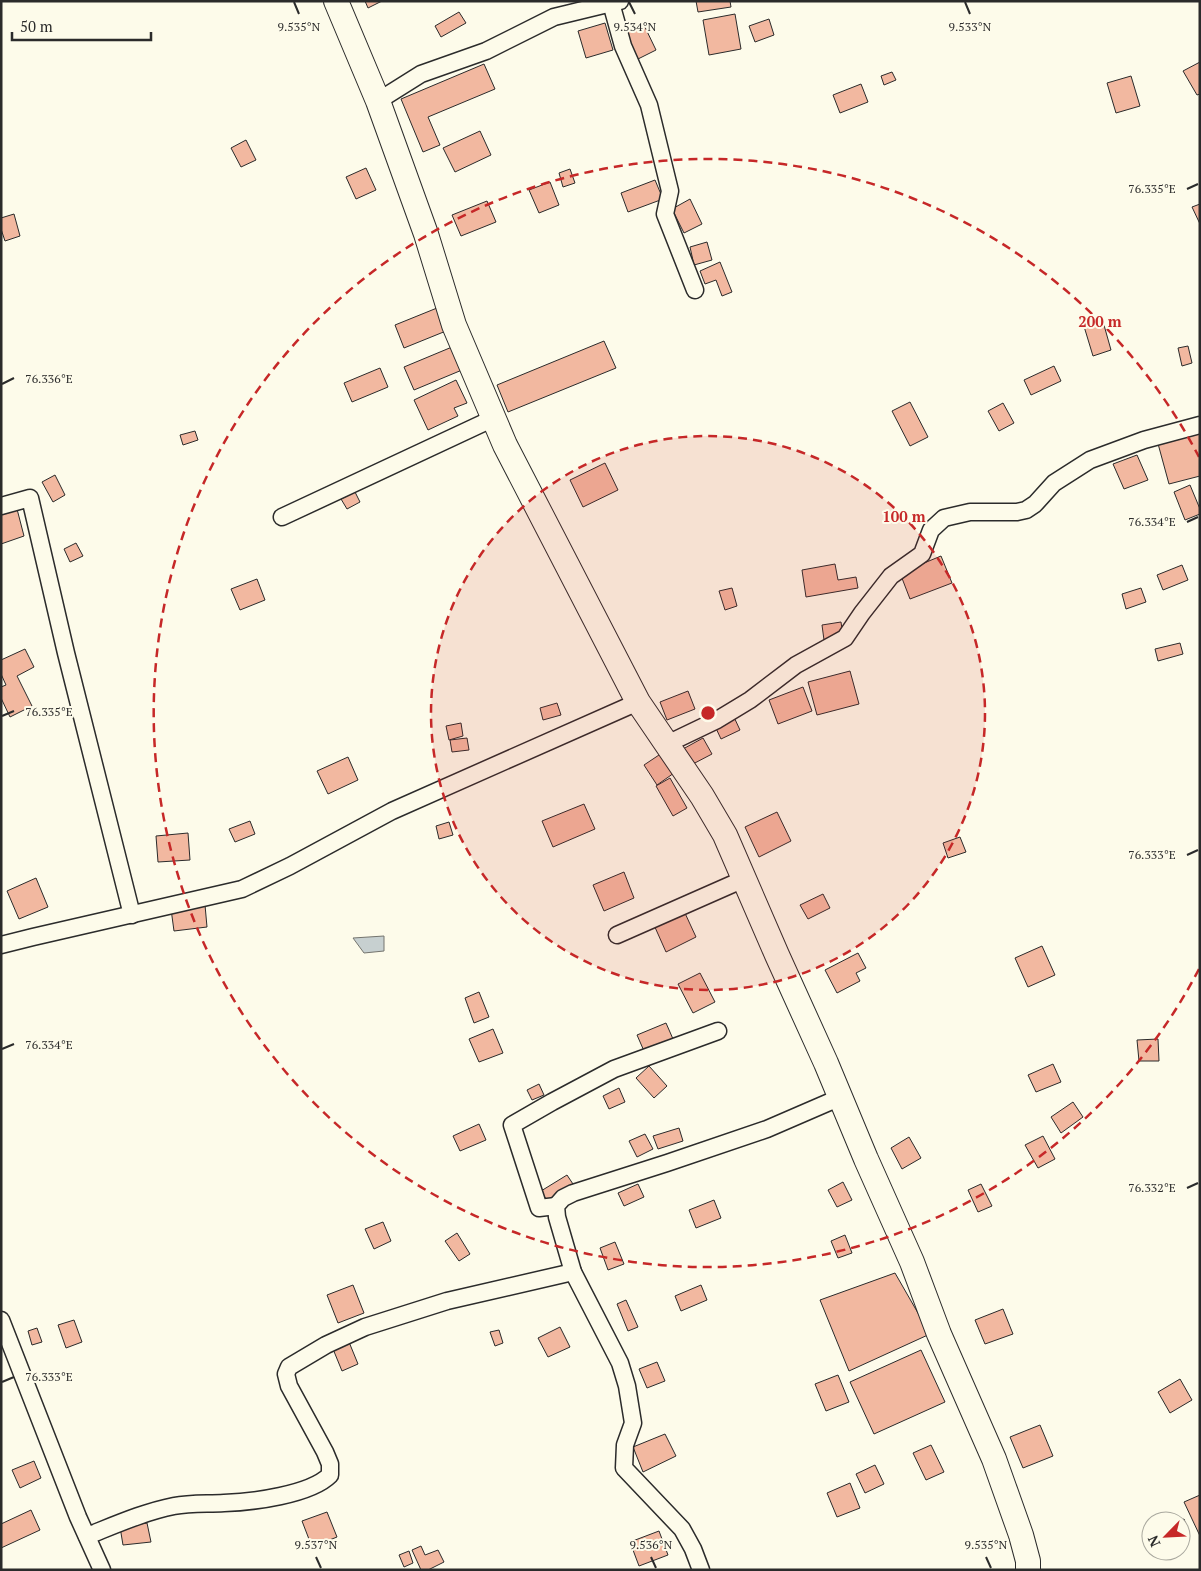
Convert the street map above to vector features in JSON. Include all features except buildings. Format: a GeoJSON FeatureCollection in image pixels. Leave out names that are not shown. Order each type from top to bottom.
{"type":"FeatureCollection","features":[{"type":"Feature","properties":{"kind":"main road"},"geometry":{"type":"LineString","coordinates":[[336,1],[378,101],[426,234],[454,325],[505,445],[638,702],[702,796],[725,835],[841,1097],[866,1159],[912,1262],[939,1334],[994,1460],[1021,1535],[1028,1561],[1028,1570]]}},
{"type":"Feature","properties":{"kind":"street"},"geometry":{"type":"LineString","coordinates":[[378,101],[421,74],[486,51],[554,17],[616,2],[624,46],[649,106],[670,191],[665,214],[695,290]]}},
{"type":"Feature","properties":{"kind":"street"},"geometry":{"type":"LineString","coordinates":[[282,517],[494,418]]}},
{"type":"Feature","properties":{"kind":"street"},"geometry":{"type":"LineString","coordinates":[[667,744],[717,720],[750,700],[796,665],[845,638],[891,576],[922,554],[931,530],[944,518],[970,512],[1017,512],[1026,510],[1035,504],[1054,483],[1090,460],[1144,440],[1200,425]]}},
{"type":"Feature","properties":{"kind":"street"},"geometry":{"type":"LineString","coordinates":[[1,506],[30,498],[68,663],[132,915]]}},
{"type":"Feature","properties":{"kind":"street"},"geometry":{"type":"LineString","coordinates":[[1,945],[33,936],[242,889],[392,812],[638,702]]}},
{"type":"Feature","properties":{"kind":"street"},"geometry":{"type":"LineString","coordinates":[[617,936],[744,880]]}},
{"type":"Feature","properties":{"kind":"street"},"geometry":{"type":"LineString","coordinates":[[718,1031],[614,1069],[512,1125],[539,1208],[556,1206],[563,1198],[573,1193],[767,1129],[841,1097]]}},
{"type":"Feature","properties":{"kind":"street"},"geometry":{"type":"LineString","coordinates":[[556,1206],[557,1217],[573,1272],[620,1363],[627,1386],[633,1422],[625,1445],[624,1468],[682,1529],[693,1549],[701,1570]]}},
{"type":"Feature","properties":{"kind":"street"},"geometry":{"type":"LineString","coordinates":[[86,1536],[175,1506],[226,1503],[271,1497],[301,1490],[324,1481],[330,1475],[330,1464],[288,1386],[286,1374],[290,1367],[326,1345],[366,1327],[447,1301],[573,1272]]}},
{"type":"Feature","properties":{"kind":"street"},"geometry":{"type":"LineString","coordinates":[[1,1320],[86,1536],[102,1570]]}},
{"type":"Feature","properties":{"kind":"shaded area"},"geometry":{"type":"Polygon","coordinates":[[[384,936],[384,951],[364,953],[353,938],[384,936]]]}}]}
